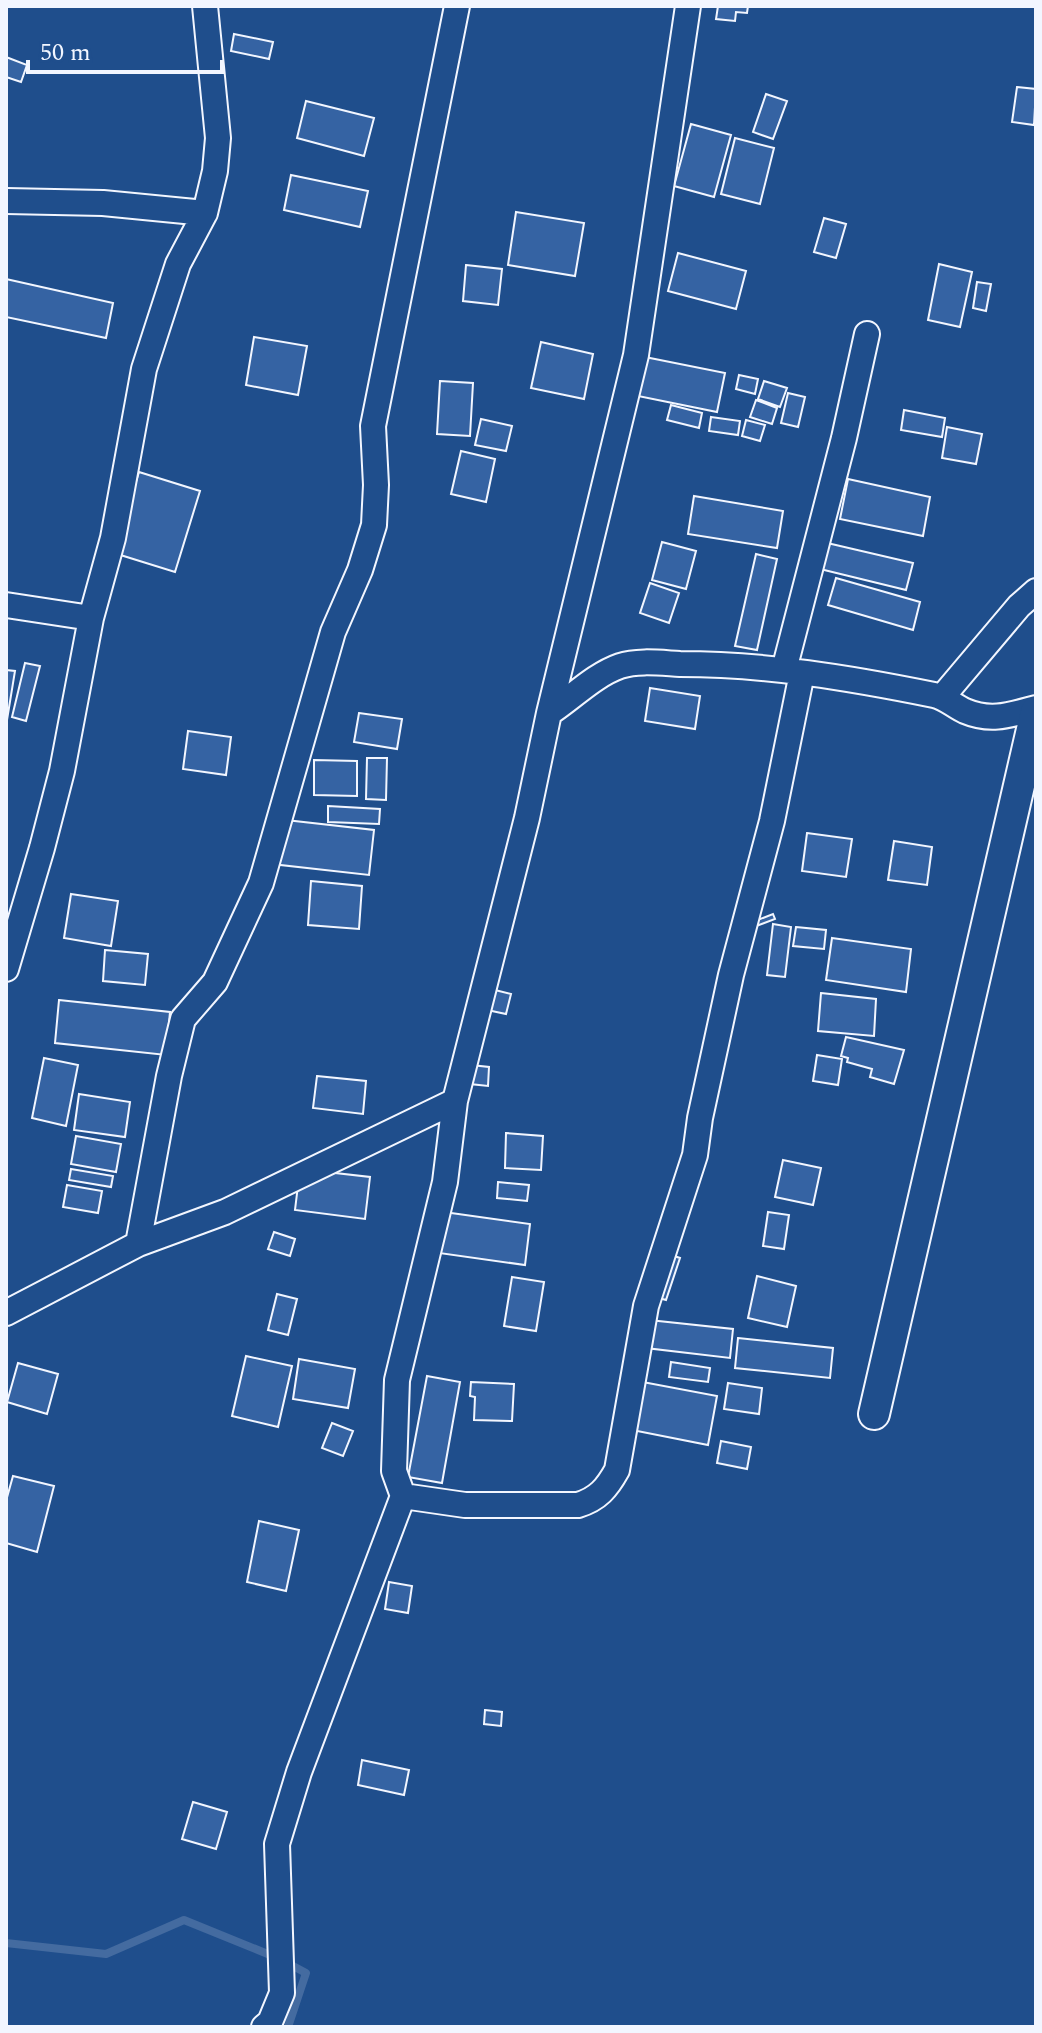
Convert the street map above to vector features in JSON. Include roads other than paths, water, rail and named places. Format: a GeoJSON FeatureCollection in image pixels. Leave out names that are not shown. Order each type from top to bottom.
{"type":"FeatureCollection","features":[{"type":"Feature","properties":{"kind":"street"},"geometry":{"type":"LineString","coordinates":[[6,969],[62,771],[91,618],[113,538],[144,369],[178,264],[205,213],[215,171],[218,138],[205,6]]}},
{"type":"Feature","properties":{"kind":"street"},"geometry":{"type":"LineString","coordinates":[[138,1244],[169,1076],[183,1019],[215,982],[261,883],[333,632],[360,570],[374,525],[376,485],[373,426],[457,6]]}},
{"type":"Feature","properties":{"kind":"street"},"geometry":{"type":"LineString","coordinates":[[264,2027],[270,2022],[282,1993],[277,1844],[299,1772],[403,1496],[394,1471],[397,1380],[445,1182],[455,1101],[527,818],[549,713],[636,355],[688,6]]}},
{"type":"Feature","properties":{"kind":"street"},"geometry":{"type":"LineString","coordinates":[[6,201],[103,203],[205,213]]}},
{"type":"Feature","properties":{"kind":"street"},"geometry":{"type":"LineString","coordinates":[[403,1496],[465,1505],[578,1505],[592,1501],[607,1488],[617,1470],[646,1306],[695,1155],[728,989],[772,821],[793,671],[867,334]]}},
{"type":"Feature","properties":{"kind":"street"},"geometry":{"type":"LineString","coordinates":[[943,696],[1019,606],[1036,591]]}},
{"type":"Feature","properties":{"kind":"street"},"geometry":{"type":"LineString","coordinates":[[6,605],[91,618]]}},
{"type":"Feature","properties":{"kind":"street"},"geometry":{"type":"LineString","coordinates":[[549,713],[619,666],[650,663],[711,663],[856,679],[943,696],[963,710],[985,718],[1036,710],[874,1414]]}},
{"type":"Feature","properties":{"kind":"street"},"geometry":{"type":"LineString","coordinates":[[6,1313],[138,1244],[225,1212],[455,1101]]}},
{"type":"Feature","properties":{"kind":"waterway"},"geometry":{"type":"LineString","coordinates":[[6,1943],[106,1954],[184,1920],[280,1959],[306,1973],[288,2027]]}}]}
